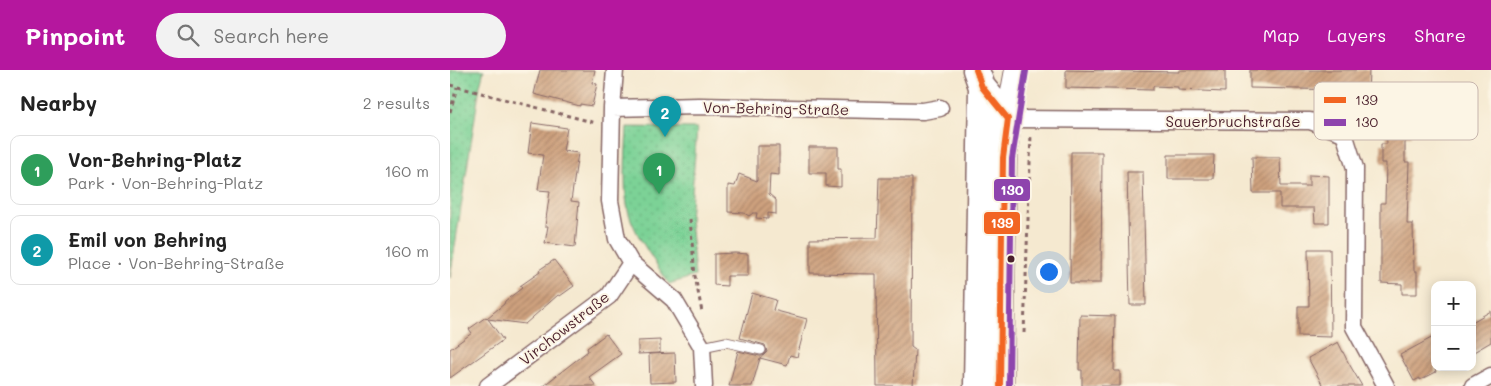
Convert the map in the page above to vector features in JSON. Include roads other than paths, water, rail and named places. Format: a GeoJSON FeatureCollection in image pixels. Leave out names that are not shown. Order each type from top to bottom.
{"type":"FeatureCollection","features":[{"type":"Feature","properties":{"kind":"main road"},"geometry":{"type":"LineString","coordinates":[[1000,386],[1003,158],[1020,119],[1017,70]]}},
{"type":"Feature","properties":{"kind":"main road"},"geometry":{"type":"LineString","coordinates":[[979,79],[1020,119]]}},
{"type":"Feature","properties":{"kind":"main road"},"geometry":{"type":"LineString","coordinates":[[978,386],[979,79]]}},
{"type":"Feature","properties":{"kind":"street"},"geometry":{"type":"LineString","coordinates":[[615,70],[612,108],[610,201],[617,238],[631,263],[674,300],[700,344],[704,386]]}},
{"type":"Feature","properties":{"kind":"street","name":"Von-Behring-Straße"},"geometry":{"type":"LineString","coordinates":[[612,108],[699,106],[923,111],[940,108]]}},
{"type":"Feature","properties":{"kind":"street","name":"Sauerbruchstraße"},"geometry":{"type":"LineString","coordinates":[[1020,119],[1314,122]]}},
{"type":"Feature","properties":{"kind":"street","name":"Sauerbruchstraße"},"geometry":{"type":"LineString","coordinates":[[1346,140],[1355,168],[1354,327],[1386,386]]}},
{"type":"Feature","properties":{"kind":"street","name":"Virchowstraße"},"geometry":{"type":"LineString","coordinates":[[488,386],[609,296],[631,263]]}},
{"type":"Feature","properties":{"kind":"street"},"geometry":{"type":"LineString","coordinates":[[1473,386],[1491,376]]}},
{"type":"Feature","properties":{"kind":"lane"},"geometry":{"type":"LineString","coordinates":[[700,344],[726,342],[761,350]]}},
{"type":"Feature","properties":{"kind":"place","name":"Emil von Behring"},"geometry":{"type":"Point","coordinates":[665,137]}},
{"type":"Feature","properties":{"kind":"place","name":"Von-Behring-Platz"},"geometry":{"type":"Point","coordinates":[659,194]}}]}
